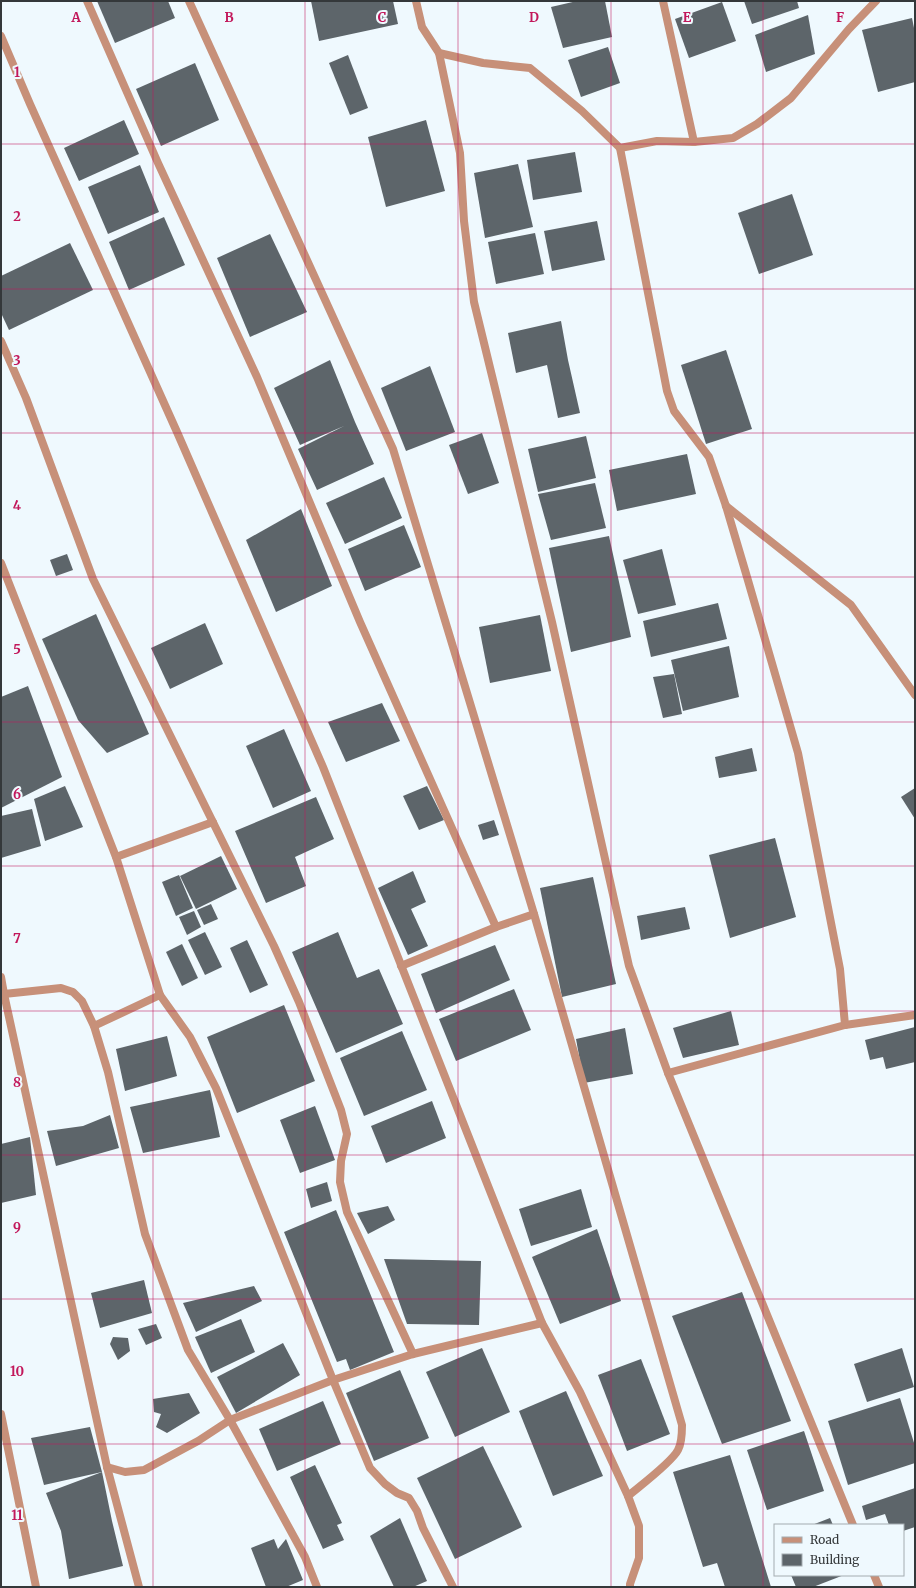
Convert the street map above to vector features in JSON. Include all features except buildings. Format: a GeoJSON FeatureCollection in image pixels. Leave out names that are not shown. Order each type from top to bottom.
{"type":"FeatureCollection","features":[{"type":"Feature","properties":{"kind":"street"},"geometry":{"type":"LineString","coordinates":[[87,1],[158,163],[257,377],[360,622],[496,927]]}},
{"type":"Feature","properties":{"kind":"street"},"geometry":{"type":"LineString","coordinates":[[189,1],[393,449],[534,914],[682,1425],[678,1450],[670,1459],[628,1496]]}},
{"type":"Feature","properties":{"kind":"street"},"geometry":{"type":"LineString","coordinates":[[416,1],[422,27],[439,53],[460,153],[464,221],[474,302],[552,622],[629,966],[668,1073],[853,1524]]}},
{"type":"Feature","properties":{"kind":"street"},"geometry":{"type":"LineString","coordinates":[[663,1],[694,142]]}},
{"type":"Feature","properties":{"kind":"street"},"geometry":{"type":"LineString","coordinates":[[620,148],[657,141],[694,142],[733,138],[763,120],[791,98],[849,29],[876,1]]}},
{"type":"Feature","properties":{"kind":"street"},"geometry":{"type":"LineString","coordinates":[[1,36],[177,432],[323,767],[542,1323],[580,1392],[628,1496],[639,1526],[639,1558],[630,1587]]}},
{"type":"Feature","properties":{"kind":"street"},"geometry":{"type":"LineString","coordinates":[[439,53],[484,63],[530,68],[582,111],[620,148],[667,391],[674,411],[709,457],[726,506],[798,753],[840,969],[845,1025]]}},
{"type":"Feature","properties":{"kind":"street"},"geometry":{"type":"LineString","coordinates":[[1,341],[26,398],[93,579],[274,946],[299,1002],[341,1110],[346,1134],[341,1161],[340,1182],[347,1212],[413,1354]]}},
{"type":"Feature","properties":{"kind":"street"},"geometry":{"type":"LineString","coordinates":[[726,506],[851,605],[915,695]]}},
{"type":"Feature","properties":{"kind":"street"},"geometry":{"type":"LineString","coordinates":[[1,563],[116,857],[160,995],[190,1037],[216,1088],[333,1380],[370,1468],[385,1484],[398,1493],[409,1498],[417,1511],[423,1528],[453,1587]]}},
{"type":"Feature","properties":{"kind":"street"},"geometry":{"type":"LineString","coordinates":[[116,857],[213,822]]}},
{"type":"Feature","properties":{"kind":"street"},"geometry":{"type":"LineString","coordinates":[[401,966],[496,927],[534,914]]}},
{"type":"Feature","properties":{"kind":"street"},"geometry":{"type":"LineString","coordinates":[[1,978],[106,1467],[139,1587]]}},
{"type":"Feature","properties":{"kind":"street"},"geometry":{"type":"LineString","coordinates":[[4,994],[61,988],[72,992],[82,1001],[94,1026],[108,1072],[145,1234],[188,1350],[230,1420],[305,1557],[317,1587]]}},
{"type":"Feature","properties":{"kind":"street"},"geometry":{"type":"LineString","coordinates":[[94,1026],[160,995]]}},
{"type":"Feature","properties":{"kind":"street"},"geometry":{"type":"LineString","coordinates":[[668,1073],[845,1025],[915,1015]]}},
{"type":"Feature","properties":{"kind":"street"},"geometry":{"type":"LineString","coordinates":[[106,1467],[125,1472],[144,1470],[198,1441],[230,1420],[333,1380],[413,1354],[542,1323]]}},
{"type":"Feature","properties":{"kind":"street"},"geometry":{"type":"LineString","coordinates":[[1,1414],[36,1587]]}},
{"type":"Feature","properties":{"kind":"street"},"geometry":{"type":"LineString","coordinates":[[874,1576],[879,1587]]}}]}
